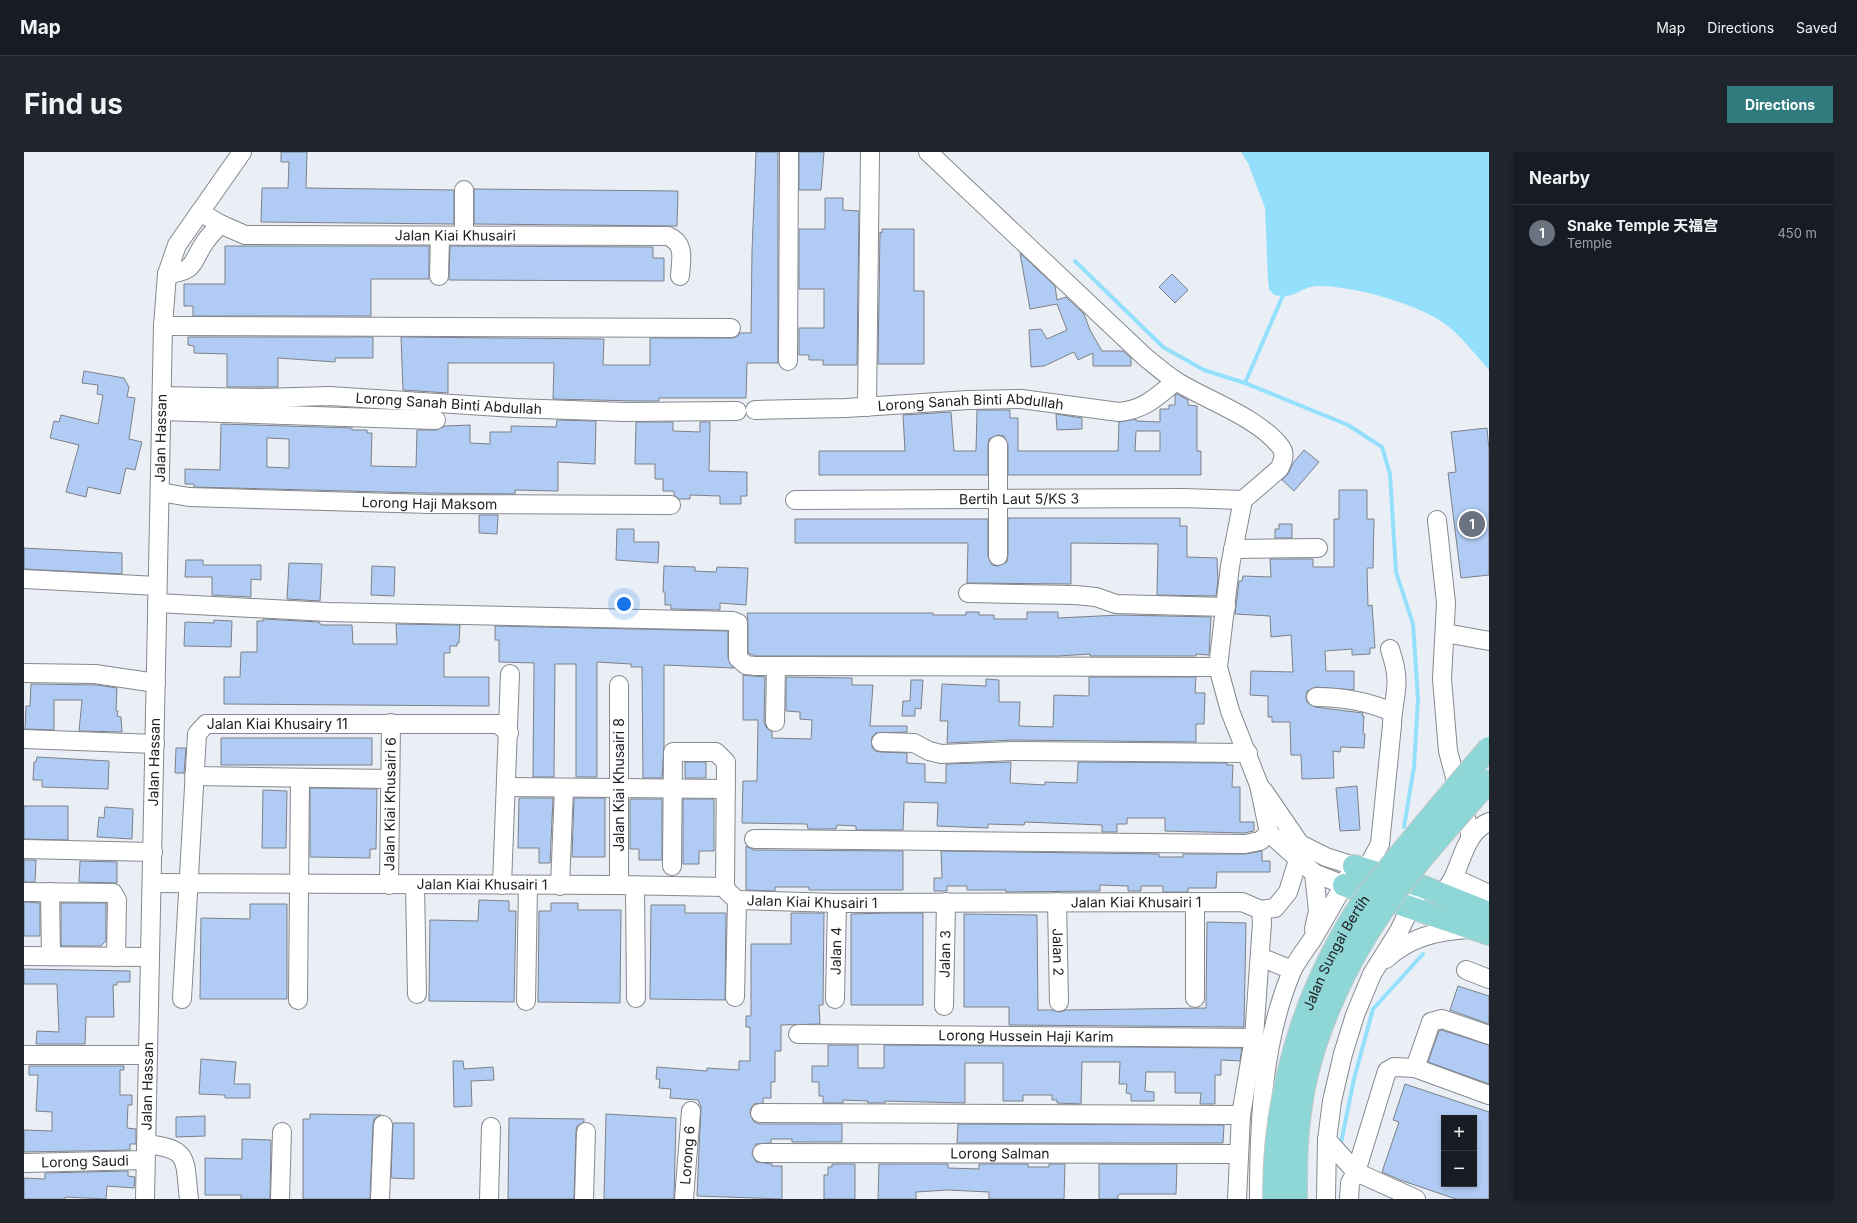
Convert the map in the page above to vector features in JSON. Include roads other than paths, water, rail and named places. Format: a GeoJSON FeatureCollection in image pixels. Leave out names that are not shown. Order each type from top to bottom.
{"type":"FeatureCollection","features":[{"type":"Feature","properties":{"kind":"main road","name":"Jalan Sungai Bertih"},"geometry":{"type":"LineString","coordinates":[[1274,1199],[1276,1143],[1282,1102],[1290,1064],[1309,1004],[1329,957],[1360,906],[1402,851],[1489,748]]}},
{"type":"Feature","properties":{"kind":"main road","name":"Jalan Sungai Bertih"},"geometry":{"type":"LineString","coordinates":[[1296,1199],[1296,1144],[1301,1104],[1309,1068],[1328,1011],[1353,961],[1380,914],[1416,865],[1489,781]]}},
{"type":"Feature","properties":{"kind":"main road"},"geometry":{"type":"LineString","coordinates":[[1360,868],[1420,886],[1448,886],[1489,913]]}},
{"type":"Feature","properties":{"kind":"main road"},"geometry":{"type":"LineString","coordinates":[[1344,885],[1481,932]]}},
{"type":"Feature","properties":{"kind":"street","name":"Jalan Hassan"},"geometry":{"type":"LineString","coordinates":[[145,1199],[156,683],[168,599],[173,495],[170,400],[163,326],[167,274],[177,244],[242,152]]}},
{"type":"Feature","properties":{"kind":"street"},"geometry":{"type":"LineString","coordinates":[[788,361],[789,152]]}},
{"type":"Feature","properties":{"kind":"street"},"geometry":{"type":"LineString","coordinates":[[867,407],[870,152]]}},
{"type":"Feature","properties":{"kind":"street"},"geometry":{"type":"LineString","coordinates":[[928,152],[1145,357],[1176,381],[1241,416],[1268,434],[1281,447],[1284,456],[1283,463],[1279,469],[1243,500],[1233,549],[1218,667],[1230,711],[1248,753],[1259,785],[1269,833],[1298,860],[1314,872],[1344,885]]}},
{"type":"Feature","properties":{"kind":"street"},"geometry":{"type":"LineString","coordinates":[[464,190],[464,236]]}},
{"type":"Feature","properties":{"kind":"street","name":"Jalan Kiai Khusairi"},"geometry":{"type":"LineString","coordinates":[[200,212],[220,224],[245,235],[668,236],[676,240],[681,247],[680,276]]}},
{"type":"Feature","properties":{"kind":"street"},"geometry":{"type":"LineString","coordinates":[[167,274],[182,272],[194,263],[205,242],[220,224]]}},
{"type":"Feature","properties":{"kind":"street"},"geometry":{"type":"LineString","coordinates":[[439,276],[440,236]]}},
{"type":"Feature","properties":{"kind":"street"},"geometry":{"type":"LineString","coordinates":[[163,326],[731,328]]}},
{"type":"Feature","properties":{"kind":"street","name":"Lorong Sanah Binti Abdullah"},"geometry":{"type":"LineString","coordinates":[[755,410],[867,407],[968,400],[1021,399],[1119,412],[1135,410],[1148,403],[1176,381]]}},
{"type":"Feature","properties":{"kind":"street","name":"Lorong Sanah Binti Abdullah"},"geometry":{"type":"LineString","coordinates":[[170,400],[330,396],[554,410],[625,412],[737,410]]}},
{"type":"Feature","properties":{"kind":"street"},"geometry":{"type":"LineString","coordinates":[[170,400],[436,420]]}},
{"type":"Feature","properties":{"kind":"street"},"geometry":{"type":"LineString","coordinates":[[998,444],[998,556]]}},
{"type":"Feature","properties":{"kind":"street","name":"Lorong Haji Maksom"},"geometry":{"type":"LineString","coordinates":[[173,495],[430,504],[671,505]]}},
{"type":"Feature","properties":{"kind":"street","name":"Bertih Laut 5/KS 3"},"geometry":{"type":"LineString","coordinates":[[795,500],[1182,498],[1243,500]]}},
{"type":"Feature","properties":{"kind":"street"},"geometry":{"type":"LineString","coordinates":[[1437,520],[1446,603],[1442,679],[1448,751],[1471,837]]}},
{"type":"Feature","properties":{"kind":"street"},"geometry":{"type":"LineString","coordinates":[[1233,549],[1318,548]]}},
{"type":"Feature","properties":{"kind":"street"},"geometry":{"type":"LineString","coordinates":[[24,579],[168,599],[328,612],[727,620],[738,623],[738,658],[746,665],[1218,667]]}},
{"type":"Feature","properties":{"kind":"street"},"geometry":{"type":"LineString","coordinates":[[968,593],[1075,595],[1096,597],[1116,604],[1226,607]]}},
{"type":"Feature","properties":{"kind":"street"},"geometry":{"type":"LineString","coordinates":[[1445,633],[1489,641]]}},
{"type":"Feature","properties":{"kind":"street"},"geometry":{"type":"LineString","coordinates":[[1259,1199],[1259,1157],[1263,1098],[1272,1033],[1292,970],[1311,942],[1344,885],[1380,844],[1392,712],[1396,689],[1396,669],[1390,648]]}},
{"type":"Feature","properties":{"kind":"street"},"geometry":{"type":"LineString","coordinates":[[774,722],[776,666]]}},
{"type":"Feature","properties":{"kind":"street"},"geometry":{"type":"LineString","coordinates":[[24,673],[95,674],[156,683]]}},
{"type":"Feature","properties":{"kind":"street"},"geometry":{"type":"LineString","coordinates":[[502,885],[509,733],[510,674]]}},
{"type":"Feature","properties":{"kind":"street","name":"Jalan Kiai Khusairi 8"},"geometry":{"type":"LineString","coordinates":[[618,685],[618,788],[636,998]]}},
{"type":"Feature","properties":{"kind":"street"},"geometry":{"type":"LineString","coordinates":[[1316,697],[1341,698],[1379,706],[1392,712]]}},
{"type":"Feature","properties":{"kind":"street","name":"Jalan Kiai Khusairi 6"},"geometry":{"type":"LineString","coordinates":[[389,885],[391,723]]}},
{"type":"Feature","properties":{"kind":"street","name":"Jalan Kiai Khusairy 11"},"geometry":{"type":"LineString","coordinates":[[182,999],[197,734],[206,724],[498,724],[509,733]]}},
{"type":"Feature","properties":{"kind":"street"},"geometry":{"type":"LineString","coordinates":[[24,739],[155,744]]}},
{"type":"Feature","properties":{"kind":"street"},"geometry":{"type":"LineString","coordinates":[[881,742],[914,743],[929,751],[941,754],[1013,751],[1248,753]]}},
{"type":"Feature","properties":{"kind":"street"},"geometry":{"type":"LineString","coordinates":[[672,866],[673,752],[716,752],[726,762],[725,887]]}},
{"type":"Feature","properties":{"kind":"street"},"geometry":{"type":"LineString","coordinates":[[194,776],[390,780]]}},
{"type":"Feature","properties":{"kind":"street"},"geometry":{"type":"LineString","coordinates":[[298,1000],[300,778]]}},
{"type":"Feature","properties":{"kind":"street"},"geometry":{"type":"LineString","coordinates":[[1259,785],[1300,844],[1326,857],[1360,868]]}},
{"type":"Feature","properties":{"kind":"street"},"geometry":{"type":"LineString","coordinates":[[506,787],[726,789]]}},
{"type":"Feature","properties":{"kind":"street"},"geometry":{"type":"LineString","coordinates":[[560,886],[564,788]]}},
{"type":"Feature","properties":{"kind":"street"},"geometry":{"type":"LineString","coordinates":[[1489,822],[1484,824],[1471,837],[1448,886],[1489,894]]}},
{"type":"Feature","properties":{"kind":"street"},"geometry":{"type":"LineString","coordinates":[[754,839],[1245,844],[1260,841],[1269,833]]}},
{"type":"Feature","properties":{"kind":"street"},"geometry":{"type":"LineString","coordinates":[[24,849],[153,852]]}},
{"type":"Feature","properties":{"kind":"street"},"geometry":{"type":"LineString","coordinates":[[1237,1199],[1241,1115],[1254,1038],[1260,957],[1261,910],[1275,908],[1288,892],[1298,860]]}},
{"type":"Feature","properties":{"kind":"street"},"geometry":{"type":"LineString","coordinates":[[1311,942],[1318,911],[1314,872]]}},
{"type":"Feature","properties":{"kind":"street","name":"Jalan Kiai Khusairi 1"},"geometry":{"type":"LineString","coordinates":[[152,883],[528,886],[627,885],[725,887],[737,900],[837,903],[1242,902],[1261,910]]}},
{"type":"Feature","properties":{"kind":"street"},"geometry":{"type":"LineString","coordinates":[[415,885],[417,994]]}},
{"type":"Feature","properties":{"kind":"street"},"geometry":{"type":"LineString","coordinates":[[526,1001],[528,886]]}},
{"type":"Feature","properties":{"kind":"street"},"geometry":{"type":"LineString","coordinates":[[1326,1199],[1327,1140],[1332,1101],[1343,1054],[1355,1015],[1372,974],[1399,930],[1420,886]]}},
{"type":"Feature","properties":{"kind":"street"},"geometry":{"type":"LineString","coordinates":[[24,892],[113,893],[117,900],[116,957]]}},
{"type":"Feature","properties":{"kind":"street"},"geometry":{"type":"LineString","coordinates":[[50,892],[51,956]]}},
{"type":"Feature","properties":{"kind":"street"},"geometry":{"type":"LineString","coordinates":[[735,997],[737,900]]}},
{"type":"Feature","properties":{"kind":"street","name":"Jalan 3"},"geometry":{"type":"LineString","coordinates":[[944,1006],[946,902]]}},
{"type":"Feature","properties":{"kind":"street","name":"Jalan 2"},"geometry":{"type":"LineString","coordinates":[[1057,902],[1059,1002]]}},
{"type":"Feature","properties":{"kind":"street"},"geometry":{"type":"LineString","coordinates":[[1195,902],[1195,998]]}},
{"type":"Feature","properties":{"kind":"street","name":"Jalan 4"},"geometry":{"type":"LineString","coordinates":[[835,999],[837,903]]}},
{"type":"Feature","properties":{"kind":"street"},"geometry":{"type":"LineString","coordinates":[[1372,974],[1397,948],[1415,939],[1442,931],[1481,932]]}},
{"type":"Feature","properties":{"kind":"street"},"geometry":{"type":"LineString","coordinates":[[24,956],[150,957]]}},
{"type":"Feature","properties":{"kind":"street"},"geometry":{"type":"LineString","coordinates":[[1260,957],[1292,970]]}},
{"type":"Feature","properties":{"kind":"street"},"geometry":{"type":"LineString","coordinates":[[1466,970],[1489,979]]}},
{"type":"Feature","properties":{"kind":"street"},"geometry":{"type":"LineString","coordinates":[[1416,1068],[1431,1022],[1436,1019],[1442,1019],[1489,1035]]}},
{"type":"Feature","properties":{"kind":"street","name":"Lorong Hussein Haji Karim"},"geometry":{"type":"LineString","coordinates":[[798,1034],[1254,1038]]}},
{"type":"Feature","properties":{"kind":"street"},"geometry":{"type":"LineString","coordinates":[[24,1055],[148,1055]]}},
{"type":"Feature","properties":{"kind":"street"},"geometry":{"type":"LineString","coordinates":[[1349,1199],[1350,1183],[1356,1172],[1387,1072],[1394,1067],[1416,1068],[1489,1095]]}},
{"type":"Feature","properties":{"kind":"street","name":"Lorong 6"},"geometry":{"type":"LineString","coordinates":[[684,1199],[691,1110]]}},
{"type":"Feature","properties":{"kind":"street"},"geometry":{"type":"LineString","coordinates":[[760,1113],[1241,1115]]}},
{"type":"Feature","properties":{"kind":"street"},"geometry":{"type":"LineString","coordinates":[[380,1199],[383,1125]]}},
{"type":"Feature","properties":{"kind":"street"},"geometry":{"type":"LineString","coordinates":[[489,1199],[491,1127]]}},
{"type":"Feature","properties":{"kind":"street"},"geometry":{"type":"LineString","coordinates":[[280,1199],[282,1132]]}},
{"type":"Feature","properties":{"kind":"street"},"geometry":{"type":"LineString","coordinates":[[584,1199],[586,1132]]}},
{"type":"Feature","properties":{"kind":"street"},"geometry":{"type":"LineString","coordinates":[[1327,1140],[1356,1172],[1416,1199]]}},
{"type":"Feature","properties":{"kind":"street","name":"Lorong Saudi"},"geometry":{"type":"LineString","coordinates":[[24,1163],[146,1152],[165,1146],[176,1149],[184,1160],[189,1199]]}},
{"type":"Feature","properties":{"kind":"street","name":"Lorong Salman"},"geometry":{"type":"LineString","coordinates":[[762,1154],[1239,1154]]}},
{"type":"Feature","properties":{"kind":"water"},"geometry":{"type":"Polygon","coordinates":[[[1241,152],[1489,152],[1489,370],[1465,342],[1449,327],[1422,311],[1405,304],[1367,293],[1332,287],[1317,286],[1293,295],[1274,295],[1269,289],[1268,280],[1265,208],[1248,163],[1241,152]]]}},
{"type":"Feature","properties":{"kind":"waterway"},"geometry":{"type":"LineString","coordinates":[[1075,261],[1163,347],[1204,370],[1245,383]]}},
{"type":"Feature","properties":{"kind":"waterway"},"geometry":{"type":"LineString","coordinates":[[1284,293],[1245,383],[1348,425],[1382,447],[1390,474],[1396,572],[1413,624],[1418,699],[1414,767],[1404,827]]}},
{"type":"Feature","properties":{"kind":"waterway"},"geometry":{"type":"LineString","coordinates":[[1341,1143],[1354,1079],[1373,1009],[1423,954]]}},
{"type":"Feature","properties":{"kind":"place","name":"Snake Temple 天福宫"},"geometry":{"type":"Point","coordinates":[1472,524]}}]}
